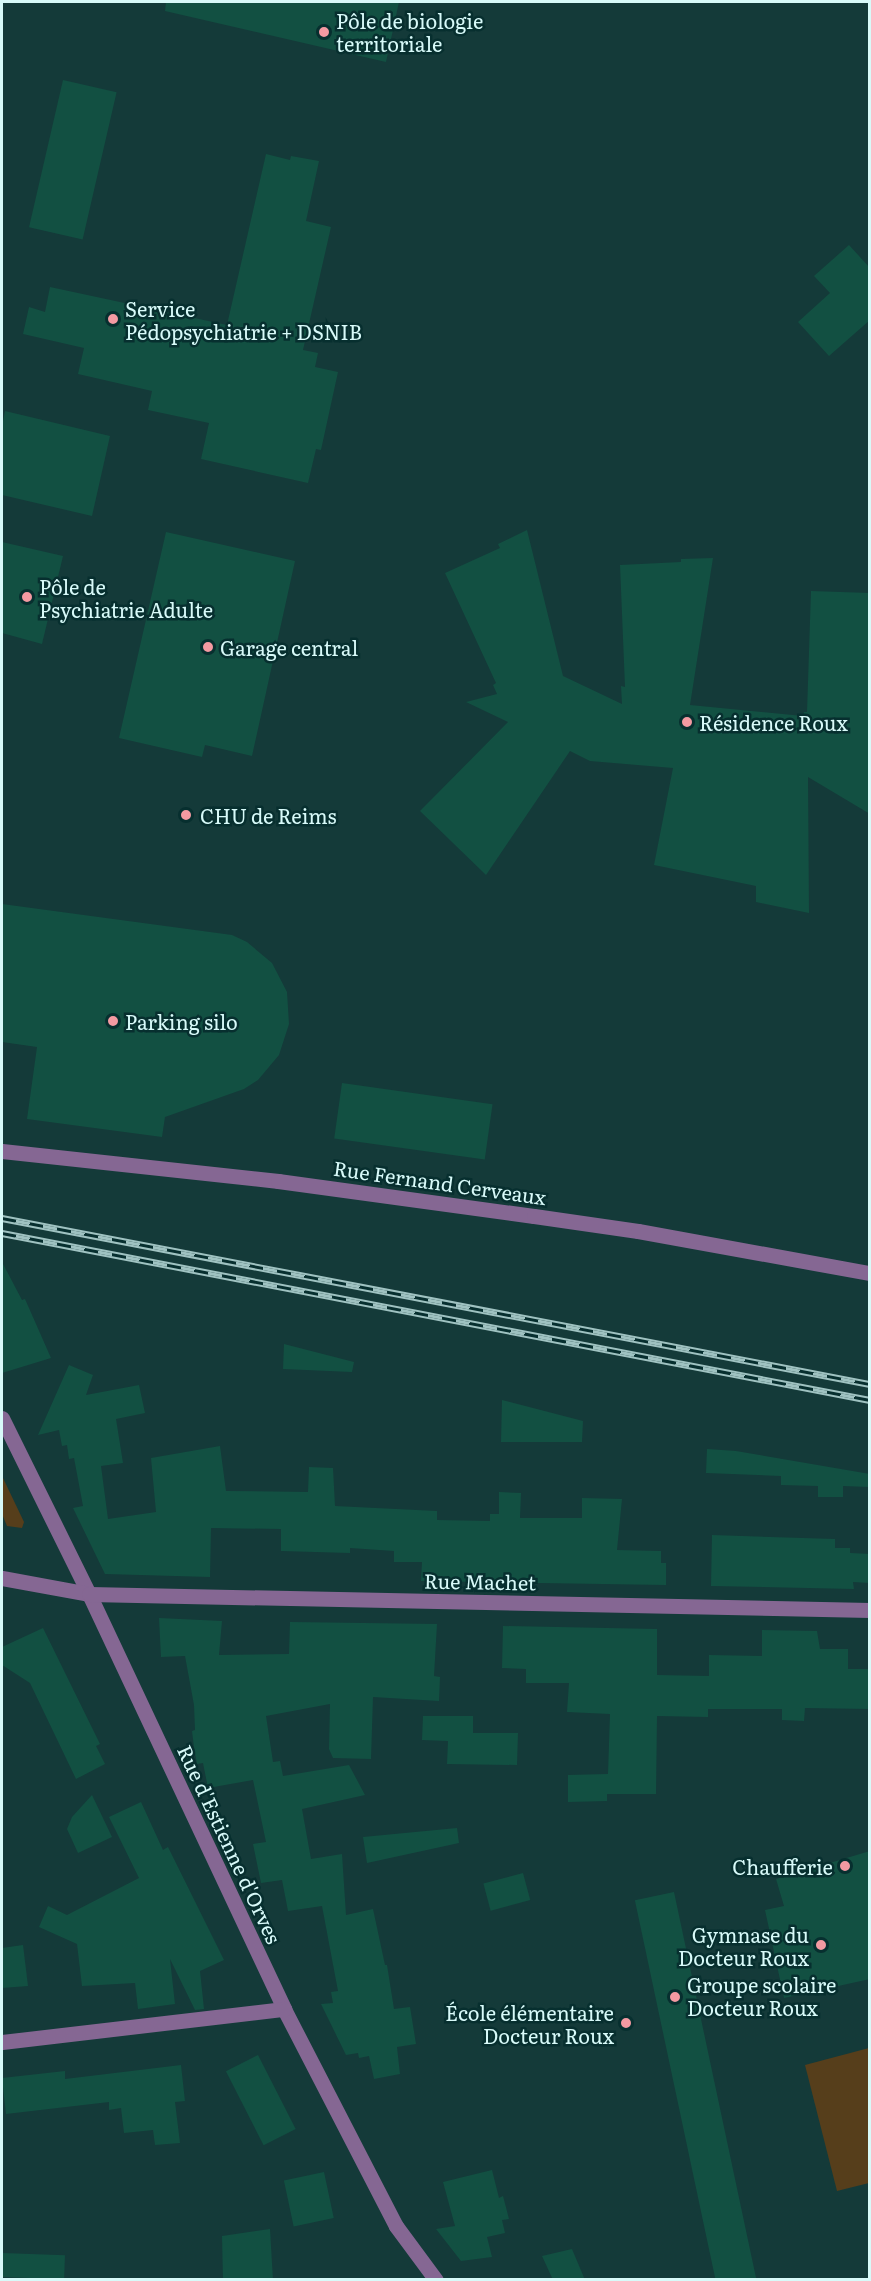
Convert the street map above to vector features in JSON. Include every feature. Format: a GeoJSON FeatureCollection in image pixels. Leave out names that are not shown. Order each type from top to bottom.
{"type":"FeatureCollection","features":[{"type":"Feature","properties":{"kind":"street","name":"Rue Fernand Cerveaux"},"geometry":{"type":"LineString","coordinates":[[2,1151],[278,1181],[534,1216],[638,1231],[870,1273]]}},
{"type":"Feature","properties":{"kind":"street","name":"Rue d'Estienne d'Orves"},"geometry":{"type":"LineString","coordinates":[[2,1418],[89,1594],[284,2009],[396,2226],[436,2280]]}},
{"type":"Feature","properties":{"kind":"street","name":"Rue Machet"},"geometry":{"type":"LineString","coordinates":[[2,1578],[89,1594],[870,1610]]}},
{"type":"Feature","properties":{"kind":"street"},"geometry":{"type":"LineString","coordinates":[[2,2042],[284,2009]]}},
{"type":"Feature","properties":{"kind":"shaded area"},"geometry":{"type":"Polygon","coordinates":[[[2,1476],[24,1522],[22,1528],[7,1526],[2,1514],[2,1476]]]}},
{"type":"Feature","properties":{"kind":"shaded area"},"geometry":{"type":"Polygon","coordinates":[[[869,2048],[869,2183],[837,2191],[805,2065],[869,2048]]]}},
{"type":"Feature","properties":{"kind":"building","name":"Pôle de biologie territoriale"},"geometry":{"type":"Polygon","coordinates":[[[166,2],[399,2],[386,62],[165,11],[166,2]]]}},
{"type":"Feature","properties":{"kind":"building"},"geometry":{"type":"Polygon","coordinates":[[[63,80],[117,92],[83,240],[29,227],[63,80]]]}},
{"type":"Feature","properties":{"kind":"building","name":"Service Pédopsychiatrie + DSNIB"},"geometry":{"type":"Polygon","coordinates":[[[266,154],[290,160],[291,156],[319,161],[306,221],[331,227],[303,350],[318,353],[315,367],[338,372],[321,450],[316,449],[308,483],[201,459],[209,423],[148,410],[152,391],[78,374],[84,348],[23,334],[29,307],[45,312],[50,287],[227,325],[266,154]]]}},
{"type":"Feature","properties":{"kind":"building"},"geometry":{"type":"Polygon","coordinates":[[[849,245],[870,268],[870,320],[829,356],[798,322],[830,293],[814,276],[849,245]]]}},
{"type":"Feature","properties":{"kind":"building"},"geometry":{"type":"Polygon","coordinates":[[[5,411],[110,436],[92,516],[2,495],[2,426],[5,411]]]}},
{"type":"Feature","properties":{"kind":"building","name":"Résidence Roux"},"geometry":{"type":"Polygon","coordinates":[[[527,530],[563,676],[622,704],[621,686],[625,687],[620,565],[713,558],[690,705],[803,716],[804,712],[807,712],[811,591],[870,593],[870,814],[808,777],[809,913],[756,902],[756,886],[654,865],[673,768],[590,761],[570,751],[486,875],[420,811],[508,722],[466,702],[497,694],[493,685],[496,683],[445,573],[500,548],[498,544],[527,530]]]}},
{"type":"Feature","properties":{"kind":"building","name":"Garage central"},"geometry":{"type":"Polygon","coordinates":[[[166,532],[295,561],[252,756],[205,745],[202,757],[119,738],[166,532]]]}},
{"type":"Feature","properties":{"kind":"building","name":"Pôle de Psychiatrie Adulte"},"geometry":{"type":"Polygon","coordinates":[[[2,542],[63,556],[42,644],[2,633],[2,542]]]}},
{"type":"Feature","properties":{"kind":"building","name":"Parking silo"},"geometry":{"type":"Polygon","coordinates":[[[2,904],[232,935],[247,942],[272,963],[287,992],[289,1024],[279,1055],[258,1080],[244,1089],[165,1117],[162,1137],[27,1119],[37,1047],[2,1042],[2,904]]]}},
{"type":"Feature","properties":{"kind":"building"},"geometry":{"type":"Polygon","coordinates":[[[342,1083],[493,1104],[485,1160],[334,1138],[342,1083]]]}},
{"type":"Feature","properties":{"kind":"building"},"geometry":{"type":"Polygon","coordinates":[[[2,1262],[22,1300],[25,1299],[51,1358],[2,1373],[2,1262]]]}},
{"type":"Feature","properties":{"kind":"building"},"geometry":{"type":"Polygon","coordinates":[[[284,1344],[354,1362],[352,1372],[283,1369],[284,1344]]]}},
{"type":"Feature","properties":{"kind":"building"},"geometry":{"type":"Polygon","coordinates":[[[69,1365],[93,1375],[86,1395],[139,1385],[145,1413],[116,1419],[123,1463],[101,1466],[108,1519],[156,1512],[151,1458],[220,1446],[226,1491],[308,1492],[309,1467],[333,1468],[335,1506],[437,1511],[437,1520],[490,1521],[490,1514],[499,1514],[499,1492],[521,1493],[520,1518],[582,1518],[582,1498],[622,1499],[617,1550],[661,1551],[661,1563],[666,1563],[666,1585],[421,1581],[422,1562],[394,1562],[394,1551],[350,1548],[350,1553],[281,1551],[281,1529],[211,1528],[210,1577],[105,1574],[73,1508],[83,1506],[74,1458],[69,1459],[67,1445],[62,1446],[59,1430],[38,1435],[69,1365]]]}},
{"type":"Feature","properties":{"kind":"building"},"geometry":{"type":"Polygon","coordinates":[[[502,1400],[583,1421],[582,1442],[501,1442],[502,1400]]]}},
{"type":"Feature","properties":{"kind":"building"},"geometry":{"type":"Polygon","coordinates":[[[707,1449],[736,1451],[870,1474],[869,1487],[843,1486],[843,1497],[818,1497],[818,1486],[781,1485],[781,1476],[706,1473],[707,1449]]]}},
{"type":"Feature","properties":{"kind":"building"},"geometry":{"type":"Polygon","coordinates":[[[712,1535],[835,1539],[835,1548],[850,1548],[850,1553],[870,1554],[870,1583],[853,1582],[854,1589],[711,1586],[712,1535]]]}},
{"type":"Feature","properties":{"kind":"building"},"geometry":{"type":"Polygon","coordinates":[[[159,1618],[222,1621],[219,1655],[289,1654],[290,1622],[437,1624],[434,1676],[440,1677],[439,1701],[373,1697],[371,1759],[333,1758],[329,1749],[330,1704],[266,1716],[273,1762],[280,1761],[283,1776],[349,1765],[365,1795],[302,1809],[311,1859],[342,1854],[346,1915],[373,1909],[385,1965],[387,1965],[394,2009],[410,2007],[416,2044],[397,2047],[400,2074],[374,2079],[369,2056],[359,2058],[358,2053],[346,2055],[321,2004],[333,2003],[331,1992],[338,1991],[322,1906],[288,1911],[282,1880],[261,1883],[253,1844],[266,1842],[253,1780],[208,1788],[203,1763],[197,1764],[194,1747],[192,1731],[195,1730],[194,1705],[185,1656],[161,1657],[159,1618]]]}},
{"type":"Feature","properties":{"kind":"building"},"geometry":{"type":"Polygon","coordinates":[[[503,1626],[657,1629],[657,1675],[709,1676],[709,1655],[762,1656],[762,1630],[817,1631],[820,1649],[848,1649],[848,1669],[870,1669],[870,1709],[805,1708],[804,1721],[782,1720],[782,1709],[708,1709],[708,1717],[657,1716],[656,1794],[607,1794],[607,1801],[568,1802],[568,1775],[608,1774],[610,1714],[567,1712],[569,1683],[526,1683],[526,1669],[502,1668],[503,1626]]]}},
{"type":"Feature","properties":{"kind":"building"},"geometry":{"type":"Polygon","coordinates":[[[43,1628],[100,1744],[96,1746],[105,1764],[76,1779],[30,1683],[2,1665],[2,1647],[43,1628]]]}},
{"type":"Feature","properties":{"kind":"building"},"geometry":{"type":"Polygon","coordinates":[[[423,1716],[473,1716],[473,1733],[518,1733],[517,1765],[447,1764],[448,1741],[422,1740],[423,1716]]]}},
{"type":"Feature","properties":{"kind":"building"},"geometry":{"type":"Polygon","coordinates":[[[92,1795],[112,1837],[78,1853],[67,1829],[72,1817],[92,1795]]]}},
{"type":"Feature","properties":{"kind":"building"},"geometry":{"type":"Polygon","coordinates":[[[141,1802],[163,1850],[168,1847],[224,1960],[200,1971],[204,2009],[195,2010],[170,1959],[175,2004],[138,2009],[135,1983],[82,1986],[77,1944],[39,1927],[48,1906],[67,1915],[139,1878],[109,1817],[141,1802]]]}},
{"type":"Feature","properties":{"kind":"building"},"geometry":{"type":"Polygon","coordinates":[[[457,1828],[459,1843],[367,1863],[363,1837],[457,1828]]]}},
{"type":"Feature","properties":{"kind":"building","name":"Gymnase du Docteur Roux"},"geometry":{"type":"Polygon","coordinates":[[[870,1851],[870,1979],[784,1998],[765,1910],[784,1906],[776,1879],[870,1851]]]}},
{"type":"Feature","properties":{"kind":"building"},"geometry":{"type":"Polygon","coordinates":[[[523,1873],[530,1900],[491,1911],[483,1884],[523,1873]]]}},
{"type":"Feature","properties":{"kind":"building","name":"École élémentaire Docteur Roux"},"geometry":{"type":"Polygon","coordinates":[[[674,1892],[756,2280],[716,2280],[635,1900],[674,1892]]]}},
{"type":"Feature","properties":{"kind":"building"},"geometry":{"type":"Polygon","coordinates":[[[23,1945],[28,1986],[2,1988],[2,1948],[23,1945]]]}},
{"type":"Feature","properties":{"kind":"building"},"geometry":{"type":"Polygon","coordinates":[[[258,2055],[296,2129],[264,2145],[226,2071],[258,2055]]]}},
{"type":"Feature","properties":{"kind":"building"},"geometry":{"type":"Polygon","coordinates":[[[181,2065],[185,2101],[175,2102],[180,2143],[155,2145],[153,2130],[124,2133],[121,2108],[109,2110],[109,2102],[6,2114],[2,2078],[65,2071],[65,2079],[181,2065]]]}},
{"type":"Feature","properties":{"kind":"building"},"geometry":{"type":"Polygon","coordinates":[[[492,2170],[499,2198],[503,2196],[509,2219],[502,2220],[505,2233],[487,2237],[492,2257],[461,2261],[436,2229],[455,2226],[443,2182],[492,2170]]]}},
{"type":"Feature","properties":{"kind":"building"},"geometry":{"type":"Polygon","coordinates":[[[324,2172],[334,2218],[294,2226],[284,2181],[324,2172]]]}},
{"type":"Feature","properties":{"kind":"building"},"geometry":{"type":"Polygon","coordinates":[[[270,2229],[273,2280],[223,2280],[222,2236],[270,2229]]]}},
{"type":"Feature","properties":{"kind":"building"},"geometry":{"type":"Polygon","coordinates":[[[572,2249],[585,2280],[553,2280],[542,2256],[572,2249]]]}},
{"type":"Feature","properties":{"kind":"building"},"geometry":{"type":"Polygon","coordinates":[[[2,2253],[65,2255],[64,2279],[2,2277],[2,2253]]]}},
{"type":"Feature","properties":{"kind":"railway"},"geometry":{"type":"LineString","coordinates":[[2,1218],[870,1384]]}},
{"type":"Feature","properties":{"kind":"railway"},"geometry":{"type":"LineString","coordinates":[[2,1233],[870,1400]]}},
{"type":"Feature","properties":{"kind":"place","name":"Pôle de biologie territoriale"},"geometry":{"type":"Point","coordinates":[324,32]}},
{"type":"Feature","properties":{"kind":"place","name":"Service Pédopsychiatrie + DSNIB"},"geometry":{"type":"Point","coordinates":[113,319]}},
{"type":"Feature","properties":{"kind":"place","name":"Pôle de Psychiatrie Adulte"},"geometry":{"type":"Point","coordinates":[27,597]}},
{"type":"Feature","properties":{"kind":"place","name":"Garage central"},"geometry":{"type":"Point","coordinates":[208,647]}},
{"type":"Feature","properties":{"kind":"place","name":"Résidence Roux"},"geometry":{"type":"Point","coordinates":[687,722]}},
{"type":"Feature","properties":{"kind":"place","name":"CHU de Reims"},"geometry":{"type":"Point","coordinates":[186,815]}},
{"type":"Feature","properties":{"kind":"place","name":"Parking silo"},"geometry":{"type":"Point","coordinates":[113,1021]}},
{"type":"Feature","properties":{"kind":"place","name":"Chaufferie"},"geometry":{"type":"Point","coordinates":[845,1866]}},
{"type":"Feature","properties":{"kind":"place","name":"Gymnase du Docteur Roux"},"geometry":{"type":"Point","coordinates":[821,1945]}},
{"type":"Feature","properties":{"kind":"place","name":"Groupe scolaire Docteur Roux"},"geometry":{"type":"Point","coordinates":[675,1997]}},
{"type":"Feature","properties":{"kind":"place","name":"École élémentaire Docteur Roux"},"geometry":{"type":"Point","coordinates":[626,2023]}}]}
